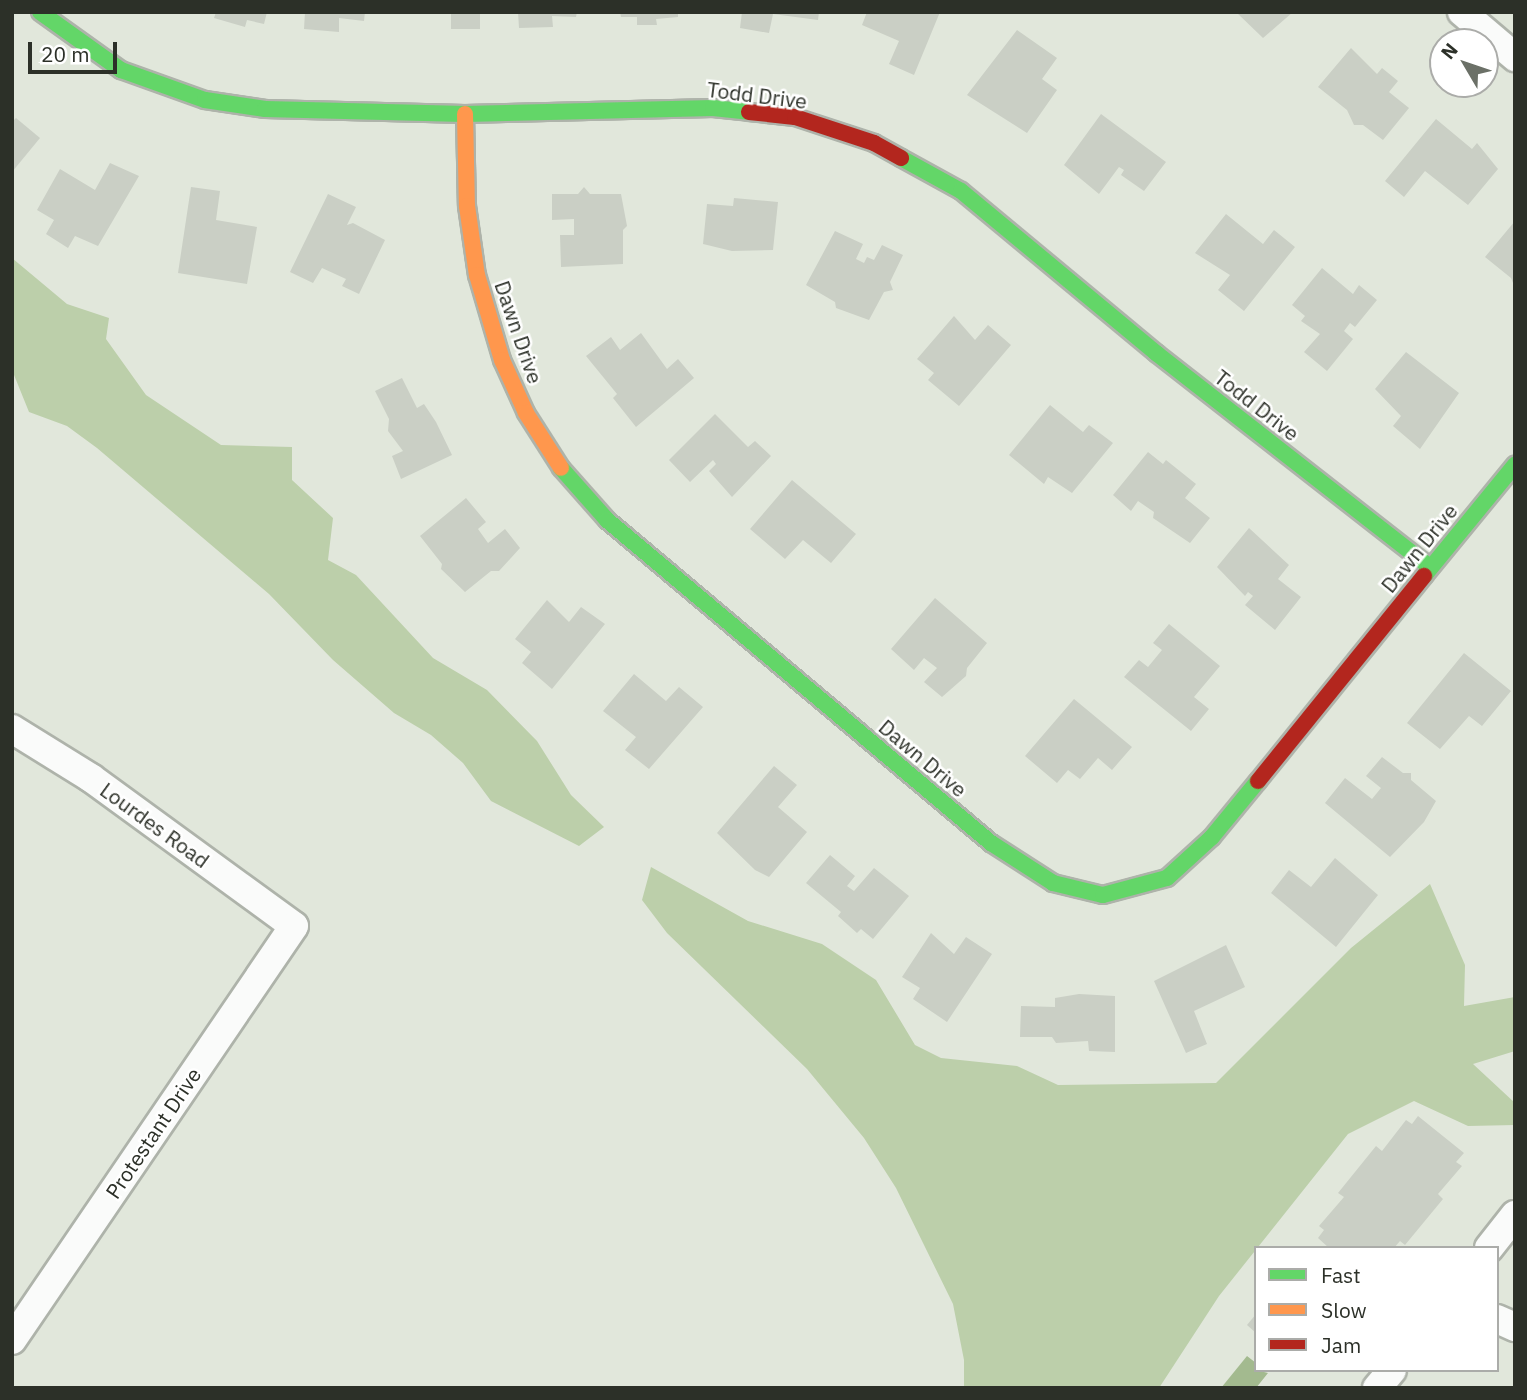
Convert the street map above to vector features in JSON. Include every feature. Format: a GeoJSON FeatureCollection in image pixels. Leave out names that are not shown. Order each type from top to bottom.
{"type":"FeatureCollection","features":[{"type":"Feature","properties":{"kind":"street","name":"Todd Drive"},"geometry":{"type":"LineString","coordinates":[[40,12],[121,70],[205,100],[265,109],[465,114],[713,108],[795,117],[874,143],[961,191],[1156,353],[1430,567]]}},
{"type":"Feature","properties":{"kind":"street"},"geometry":{"type":"LineString","coordinates":[[1462,12],[1515,57]]}},
{"type":"Feature","properties":{"kind":"street","name":"Dawn Drive"},"geometry":{"type":"LineString","coordinates":[[465,114],[467,206],[477,275],[502,360],[526,413],[558,464],[607,520],[991,844],[1053,883],[1103,895],[1167,878],[1212,836],[1515,465]]}},
{"type":"Feature","properties":{"kind":"street","name":"Lourdes Road"},"geometry":{"type":"LineString","coordinates":[[12,729],[91,778],[294,926]]}},
{"type":"Feature","properties":{"kind":"street","name":"Protestant Drive"},"geometry":{"type":"LineString","coordinates":[[12,1340],[294,926]]}},
{"type":"Feature","properties":{"kind":"street"},"geometry":{"type":"LineString","coordinates":[[1491,1246],[1515,1215]]}},
{"type":"Feature","properties":{"kind":"street"},"geometry":{"type":"LineString","coordinates":[[1499,1320],[1515,1327]]}},
{"type":"Feature","properties":{"kind":"street"},"geometry":{"type":"LineString","coordinates":[[1377,1388],[1390,1372]]}},
{"type":"Feature","properties":{"kind":"shaded area"},"geometry":{"type":"Polygon","coordinates":[[[12,258],[67,304],[109,318],[106,339],[146,395],[221,445],[292,447],[292,480],[333,518],[328,560],[356,575],[433,658],[487,690],[537,741],[571,795],[604,827],[579,846],[491,801],[463,763],[431,735],[394,713],[333,660],[269,594],[97,448],[67,426],[29,412],[12,370],[12,258]]]}},
{"type":"Feature","properties":{"kind":"shaded area"},"geometry":{"type":"Polygon","coordinates":[[[651,867],[748,921],[822,944],[876,980],[915,1045],[941,1058],[1017,1066],[1058,1085],[1216,1083],[1351,948],[1430,884],[1465,965],[1464,1006],[1515,997],[1515,1051],[1473,1064],[1515,1103],[1515,1125],[1468,1126],[1414,1101],[1348,1134],[1259,1246],[1254,1246],[1254,1252],[1219,1296],[1159,1388],[964,1388],[964,1360],[953,1304],[896,1188],[864,1138],[807,1069],[667,933],[642,900],[651,867]]]}},
{"type":"Feature","properties":{"kind":"shaded area"},"geometry":{"type":"Polygon","coordinates":[[[1247,1356],[1254,1361],[1254,1372],[1268,1373],[1256,1388],[1221,1388],[1247,1356]]]}},
{"type":"Feature","properties":{"kind":"building"},"geometry":{"type":"Polygon","coordinates":[[[216,12],[267,12],[264,24],[247,20],[245,27],[214,18],[216,12]]]}},
{"type":"Feature","properties":{"kind":"building"},"geometry":{"type":"Polygon","coordinates":[[[305,12],[365,12],[364,21],[339,18],[339,32],[304,29],[305,12]]]}},
{"type":"Feature","properties":{"kind":"building"},"geometry":{"type":"Polygon","coordinates":[[[451,12],[480,12],[480,29],[451,29],[451,12]]]}},
{"type":"Feature","properties":{"kind":"building"},"geometry":{"type":"Polygon","coordinates":[[[518,12],[577,12],[576,17],[552,16],[553,27],[519,28],[518,12]]]}},
{"type":"Feature","properties":{"kind":"building"},"geometry":{"type":"Polygon","coordinates":[[[620,12],[678,12],[678,17],[656,19],[657,25],[637,25],[637,17],[621,17],[620,12]]]}},
{"type":"Feature","properties":{"kind":"building"},"geometry":{"type":"Polygon","coordinates":[[[742,12],[819,12],[818,20],[773,14],[769,33],[740,28],[742,12]]]}},
{"type":"Feature","properties":{"kind":"building"},"geometry":{"type":"Polygon","coordinates":[[[867,12],[940,12],[914,75],[889,64],[899,41],[862,25],[867,12]]]}},
{"type":"Feature","properties":{"kind":"building"},"geometry":{"type":"Polygon","coordinates":[[[1236,12],[1293,12],[1263,38],[1236,12]]]}},
{"type":"Feature","properties":{"kind":"building"},"geometry":{"type":"Polygon","coordinates":[[[1017,30],[1057,58],[1042,79],[1057,90],[1027,133],[967,95],[1017,30]]]}},
{"type":"Feature","properties":{"kind":"building"},"geometry":{"type":"Polygon","coordinates":[[[1351,48],[1377,74],[1382,68],[1398,81],[1389,92],[1409,108],[1383,140],[1363,125],[1354,125],[1347,110],[1318,87],[1351,48]]]}},
{"type":"Feature","properties":{"kind":"building"},"geometry":{"type":"Polygon","coordinates":[[[1101,114],[1166,162],[1144,191],[1121,175],[1124,170],[1119,167],[1099,194],[1064,165],[1101,114]]]}},
{"type":"Feature","properties":{"kind":"building"},"geometry":{"type":"Polygon","coordinates":[[[16,118],[40,138],[12,172],[12,122],[16,118]]]}},
{"type":"Feature","properties":{"kind":"building"},"geometry":{"type":"Polygon","coordinates":[[[1436,119],[1472,149],[1477,143],[1498,169],[1468,205],[1425,171],[1404,197],[1385,181],[1436,119]]]}},
{"type":"Feature","properties":{"kind":"building"},"geometry":{"type":"Polygon","coordinates":[[[110,163],[139,176],[98,246],[75,236],[68,248],[46,234],[54,220],[37,210],[60,169],[95,190],[110,163]]]}},
{"type":"Feature","properties":{"kind":"building"},"geometry":{"type":"Polygon","coordinates":[[[191,187],[220,191],[216,220],[257,227],[247,284],[178,273],[191,187]]]}},
{"type":"Feature","properties":{"kind":"building"},"geometry":{"type":"Polygon","coordinates":[[[584,187],[590,194],[621,194],[627,226],[623,230],[623,264],[561,267],[560,235],[574,235],[574,219],[552,220],[552,194],[578,194],[584,187]]]}},
{"type":"Feature","properties":{"kind":"building"},"geometry":{"type":"Polygon","coordinates":[[[328,194],[356,207],[347,225],[353,223],[385,240],[359,294],[342,286],[346,279],[322,268],[313,283],[290,272],[328,194]]]}},
{"type":"Feature","properties":{"kind":"building"},"geometry":{"type":"Polygon","coordinates":[[[734,198],[778,202],[773,250],[732,251],[703,244],[707,204],[733,206],[734,198]]]}},
{"type":"Feature","properties":{"kind":"building"},"geometry":{"type":"Polygon","coordinates":[[[1226,214],[1263,244],[1274,230],[1295,247],[1244,311],[1218,290],[1230,275],[1195,253],[1226,214]]]}},
{"type":"Feature","properties":{"kind":"building"},"geometry":{"type":"Polygon","coordinates":[[[1515,221],[1515,288],[1511,278],[1485,257],[1515,221]]]}},
{"type":"Feature","properties":{"kind":"building"},"geometry":{"type":"Polygon","coordinates":[[[835,231],[863,244],[856,259],[864,263],[867,257],[874,260],[882,245],[903,255],[890,282],[893,290],[884,292],[869,320],[836,308],[835,302],[806,285],[835,231]]]}},
{"type":"Feature","properties":{"kind":"building"},"geometry":{"type":"Polygon","coordinates":[[[1322,268],[1353,294],[1359,285],[1377,300],[1355,327],[1350,323],[1344,331],[1353,339],[1327,371],[1304,352],[1320,334],[1301,321],[1305,316],[1292,305],[1322,268]]]}},
{"type":"Feature","properties":{"kind":"building"},"geometry":{"type":"Polygon","coordinates":[[[954,316],[975,340],[988,325],[1011,345],[959,406],[928,380],[934,373],[917,359],[954,316]]]}},
{"type":"Feature","properties":{"kind":"building"},"geometry":{"type":"Polygon","coordinates":[[[641,333],[667,369],[678,359],[694,378],[636,427],[613,398],[617,394],[586,356],[611,337],[620,350],[641,333]]]}},
{"type":"Feature","properties":{"kind":"building"},"geometry":{"type":"Polygon","coordinates":[[[1406,352],[1459,393],[1420,449],[1393,426],[1401,416],[1375,389],[1406,352]]]}},
{"type":"Feature","properties":{"kind":"building"},"geometry":{"type":"Polygon","coordinates":[[[402,378],[417,408],[424,404],[436,422],[452,455],[401,479],[392,456],[403,451],[388,431],[389,419],[375,391],[402,378]]]}},
{"type":"Feature","properties":{"kind":"building"},"geometry":{"type":"Polygon","coordinates":[[[1050,405],[1083,432],[1089,425],[1113,443],[1072,493],[1048,477],[1044,484],[1009,455],[1050,405]]]}},
{"type":"Feature","properties":{"kind":"building"},"geometry":{"type":"Polygon","coordinates":[[[715,414],[748,447],[755,441],[771,456],[732,497],[709,471],[716,464],[713,460],[690,482],[669,460],[715,414]]]}},
{"type":"Feature","properties":{"kind":"building"},"geometry":{"type":"Polygon","coordinates":[[[1148,452],[1163,464],[1166,460],[1196,484],[1185,498],[1210,518],[1190,543],[1153,518],[1154,512],[1138,501],[1131,511],[1113,495],[1148,452]]]}},
{"type":"Feature","properties":{"kind":"building"},"geometry":{"type":"Polygon","coordinates":[[[792,480],[856,534],[831,563],[803,540],[785,559],[750,529],[792,480]]]}},
{"type":"Feature","properties":{"kind":"building"},"geometry":{"type":"Polygon","coordinates":[[[466,498],[486,522],[478,529],[488,543],[505,529],[520,548],[499,571],[491,571],[465,592],[441,569],[442,564],[420,536],[466,498]]]}},
{"type":"Feature","properties":{"kind":"building"},"geometry":{"type":"Polygon","coordinates":[[[1249,528],[1289,565],[1278,579],[1301,597],[1275,630],[1245,605],[1253,596],[1248,592],[1245,596],[1217,567],[1249,528]]]}},
{"type":"Feature","properties":{"kind":"building"},"geometry":{"type":"Polygon","coordinates":[[[935,598],[987,643],[967,668],[966,676],[942,697],[924,682],[937,668],[924,658],[914,670],[891,649],[935,598]]]}},
{"type":"Feature","properties":{"kind":"building"},"geometry":{"type":"Polygon","coordinates":[[[547,600],[569,622],[581,607],[605,624],[552,689],[522,663],[531,652],[515,639],[547,600]]]}},
{"type":"Feature","properties":{"kind":"building"},"geometry":{"type":"Polygon","coordinates":[[[1169,624],[1220,666],[1194,697],[1209,709],[1191,731],[1124,677],[1139,660],[1148,667],[1162,650],[1153,643],[1169,624]]]}},
{"type":"Feature","properties":{"kind":"building"},"geometry":{"type":"Polygon","coordinates":[[[1464,653],[1511,691],[1482,726],[1469,716],[1440,749],[1407,723],[1464,653]]]}},
{"type":"Feature","properties":{"kind":"building"},"geometry":{"type":"Polygon","coordinates":[[[634,674],[666,701],[679,687],[703,707],[649,769],[625,750],[636,737],[603,711],[634,674]]]}},
{"type":"Feature","properties":{"kind":"building"},"geometry":{"type":"Polygon","coordinates":[[[1074,699],[1132,747],[1112,770],[1098,758],[1080,779],[1068,770],[1057,783],[1025,756],[1074,699]]]}},
{"type":"Feature","properties":{"kind":"building"},"geometry":{"type":"Polygon","coordinates":[[[1382,757],[1403,773],[1411,773],[1411,780],[1436,801],[1424,822],[1390,857],[1325,803],[1345,778],[1372,799],[1381,788],[1366,776],[1382,757]]]}},
{"type":"Feature","properties":{"kind":"building"},"geometry":{"type":"Polygon","coordinates":[[[774,766],[797,785],[778,807],[807,832],[769,877],[755,870],[717,833],[774,766]]]}},
{"type":"Feature","properties":{"kind":"building"},"geometry":{"type":"Polygon","coordinates":[[[830,855],[855,876],[847,886],[854,891],[874,868],[909,896],[873,939],[861,929],[857,933],[838,916],[841,912],[806,883],[830,855]]]}},
{"type":"Feature","properties":{"kind":"building"},"geometry":{"type":"Polygon","coordinates":[[[1335,858],[1378,895],[1336,947],[1271,893],[1289,870],[1311,887],[1335,858]]]}},
{"type":"Feature","properties":{"kind":"building"},"geometry":{"type":"Polygon","coordinates":[[[931,933],[954,954],[966,937],[992,954],[947,1022],[913,999],[920,988],[902,977],[931,933]]]}},
{"type":"Feature","properties":{"kind":"building"},"geometry":{"type":"Polygon","coordinates":[[[1226,945],[1245,987],[1194,1011],[1207,1044],[1186,1053],[1154,981],[1226,945]]]}},
{"type":"Feature","properties":{"kind":"building"},"geometry":{"type":"Polygon","coordinates":[[[1079,994],[1115,996],[1115,1052],[1089,1051],[1088,1041],[1056,1043],[1052,1037],[1020,1037],[1021,1006],[1055,1007],[1055,998],[1079,994]]]}},
{"type":"Feature","properties":{"kind":"building"},"geometry":{"type":"Polygon","coordinates":[[[1418,1116],[1464,1153],[1456,1162],[1462,1166],[1438,1194],[1443,1199],[1405,1245],[1400,1241],[1396,1246],[1327,1246],[1318,1238],[1324,1230],[1319,1226],[1344,1197],[1338,1193],[1376,1146],[1382,1151],[1406,1120],[1412,1124],[1418,1116]]]}},
{"type":"Feature","properties":{"kind":"building"},"geometry":{"type":"Polygon","coordinates":[[[1254,1316],[1254,1331],[1247,1325],[1254,1316]]]}},
{"type":"Feature","properties":{"kind":"traffic: fast"},"geometry":{"type":"LineString","coordinates":[[40,12],[121,70],[205,100],[265,109],[465,114],[713,108],[749,112]]}},
{"type":"Feature","properties":{"kind":"traffic: fast"},"geometry":{"type":"LineString","coordinates":[[901,158],[961,191],[1156,353],[1430,567]]}},
{"type":"Feature","properties":{"kind":"traffic: fast"},"geometry":{"type":"LineString","coordinates":[[1424,576],[1515,465]]}},
{"type":"Feature","properties":{"kind":"traffic: fast"},"geometry":{"type":"LineString","coordinates":[[561,468],[607,520],[991,843],[1053,883],[1103,895],[1167,878],[1212,837],[1258,781]]}},
{"type":"Feature","properties":{"kind":"traffic: slow"},"geometry":{"type":"LineString","coordinates":[[465,114],[467,206],[477,275],[502,360],[526,413],[561,468]]}},
{"type":"Feature","properties":{"kind":"traffic: jam"},"geometry":{"type":"LineString","coordinates":[[749,112],[795,117],[874,143],[901,158]]}},
{"type":"Feature","properties":{"kind":"traffic: jam"},"geometry":{"type":"LineString","coordinates":[[1258,781],[1424,576]]}}]}
